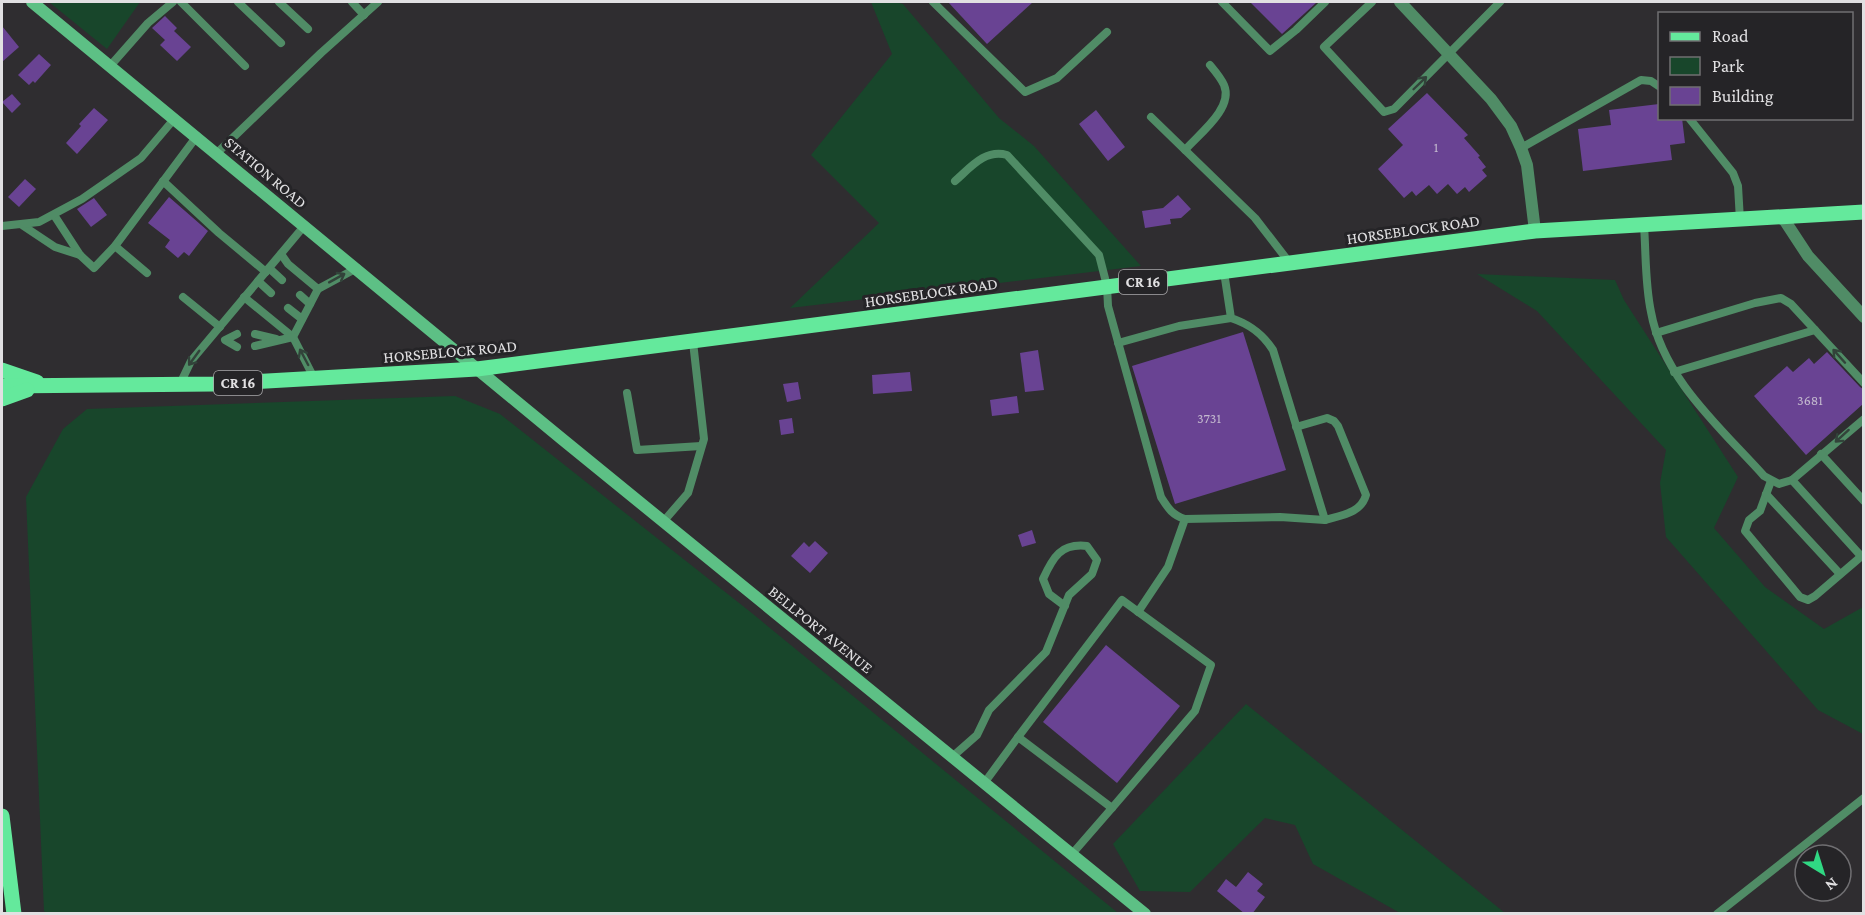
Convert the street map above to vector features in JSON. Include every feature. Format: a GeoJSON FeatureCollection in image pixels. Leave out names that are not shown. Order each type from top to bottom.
{"type":"FeatureCollection","features":[{"type":"Feature","properties":{"kind":"main road","name":"STATION ROAD"},"geometry":{"type":"LineString","coordinates":[[32,2],[218,153],[477,369]]}},
{"type":"Feature","properties":{"kind":"main road","name":"HORSEBLOCK ROAD"},"geometry":{"type":"LineString","coordinates":[[2,386],[179,385],[477,369],[1535,231],[1863,212]]}},
{"type":"Feature","properties":{"kind":"main road","name":"BELLPORT AVENUE"},"geometry":{"type":"LineString","coordinates":[[477,369],[1145,914]]}},
{"type":"Feature","properties":{"kind":"main road"},"geometry":{"type":"LineString","coordinates":[[2,370],[43,386]]}},
{"type":"Feature","properties":{"kind":"main road"},"geometry":{"type":"LineString","coordinates":[[2,399],[43,386]]}},
{"type":"Feature","properties":{"kind":"main road"},"geometry":{"type":"LineString","coordinates":[[2,816],[14,914]]}},
{"type":"Feature","properties":{"kind":"street"},"geometry":{"type":"LineString","coordinates":[[1400,2],[1502,113],[1521,148],[1530,181],[1535,231]]}},
{"type":"Feature","properties":{"kind":"street"},"geometry":{"type":"LineString","coordinates":[[1783,218],[1808,256],[1863,317]]}},
{"type":"Feature","properties":{"kind":"lane"},"geometry":{"type":"LineString","coordinates":[[111,65],[148,23],[173,2]]}},
{"type":"Feature","properties":{"kind":"lane"},"geometry":{"type":"LineString","coordinates":[[181,2],[245,66]]}},
{"type":"Feature","properties":{"kind":"lane"},"geometry":{"type":"LineString","coordinates":[[238,2],[281,43]]}},
{"type":"Feature","properties":{"kind":"lane"},"geometry":{"type":"LineString","coordinates":[[279,2],[308,30]]}},
{"type":"Feature","properties":{"kind":"lane"},"geometry":{"type":"LineString","coordinates":[[352,2],[364,15]]}},
{"type":"Feature","properties":{"kind":"lane"},"geometry":{"type":"LineString","coordinates":[[218,153],[378,2]]}},
{"type":"Feature","properties":{"kind":"lane"},"geometry":{"type":"LineString","coordinates":[[933,2],[1025,92],[1057,78],[1107,32]]}},
{"type":"Feature","properties":{"kind":"lane"},"geometry":{"type":"LineString","coordinates":[[1222,2],[1270,51],[1325,2]]}},
{"type":"Feature","properties":{"kind":"lane"},"geometry":{"type":"LineString","coordinates":[[1372,2],[1324,48],[1384,112],[1389,112],[1500,2]]}},
{"type":"Feature","properties":{"kind":"lane"},"geometry":{"type":"LineString","coordinates":[[1185,150],[1221,111],[1227,98],[1224,85],[1210,65]]}},
{"type":"Feature","properties":{"kind":"lane"},"geometry":{"type":"LineString","coordinates":[[1521,148],[1641,80],[1651,81],[1658,86]]}},
{"type":"Feature","properties":{"kind":"lane"},"geometry":{"type":"LineString","coordinates":[[1151,117],[1255,218],[1290,263]]}},
{"type":"Feature","properties":{"kind":"lane"},"geometry":{"type":"LineString","coordinates":[[2,226],[39,222],[117,176],[141,158],[175,118]]}},
{"type":"Feature","properties":{"kind":"lane"},"geometry":{"type":"LineString","coordinates":[[1691,120],[1733,173],[1738,186],[1740,220]]}},
{"type":"Feature","properties":{"kind":"lane"},"geometry":{"type":"LineString","coordinates":[[54,215],[80,255],[94,268],[115,246],[197,136]]}},
{"type":"Feature","properties":{"kind":"lane"},"geometry":{"type":"LineString","coordinates":[[955,182],[988,154],[998,152],[1007,155],[1099,255],[1107,286],[1108,306],[1161,497],[1168,509],[1176,516],[1185,519],[1280,517],[1325,520],[1357,510],[1364,504],[1366,495],[1334,421],[1327,418],[1296,427]]}},
{"type":"Feature","properties":{"kind":"lane"},"geometry":{"type":"LineString","coordinates":[[163,181],[219,233],[282,280]]}},
{"type":"Feature","properties":{"kind":"lane"},"geometry":{"type":"LineString","coordinates":[[22,225],[54,247],[80,255]]}},
{"type":"Feature","properties":{"kind":"lane"},"geometry":{"type":"LineString","coordinates":[[179,385],[190,361],[305,225]]}},
{"type":"Feature","properties":{"kind":"lane"},"geometry":{"type":"LineString","coordinates":[[1644,225],[1650,311],[1663,353],[1674,372],[1764,476],[1771,481],[1785,483],[1792,480],[1863,418]]}},
{"type":"Feature","properties":{"kind":"lane"},"geometry":{"type":"LineString","coordinates":[[115,246],[147,273]]}},
{"type":"Feature","properties":{"kind":"lane"},"geometry":{"type":"LineString","coordinates":[[281,254],[288,264],[318,289]]}},
{"type":"Feature","properties":{"kind":"lane"},"geometry":{"type":"LineString","coordinates":[[293,337],[318,289],[357,268]]}},
{"type":"Feature","properties":{"kind":"lane"},"geometry":{"type":"LineString","coordinates":[[1224,272],[1231,318]]}},
{"type":"Feature","properties":{"kind":"lane"},"geometry":{"type":"LineString","coordinates":[[258,281],[271,293]]}},
{"type":"Feature","properties":{"kind":"lane"},"geometry":{"type":"LineString","coordinates":[[300,295],[310,304]]}},
{"type":"Feature","properties":{"kind":"lane"},"geometry":{"type":"LineString","coordinates":[[183,297],[225,340],[237,347]]}},
{"type":"Feature","properties":{"kind":"lane"},"geometry":{"type":"LineString","coordinates":[[244,297],[293,337],[314,378]]}},
{"type":"Feature","properties":{"kind":"lane"},"geometry":{"type":"LineString","coordinates":[[1656,333],[1755,303],[1782,298],[1791,304],[1863,383]]}},
{"type":"Feature","properties":{"kind":"lane"},"geometry":{"type":"LineString","coordinates":[[288,308],[302,319]]}},
{"type":"Feature","properties":{"kind":"lane"},"geometry":{"type":"LineString","coordinates":[[1118,343],[1179,326],[1231,318],[1247,323],[1266,339],[1273,350],[1325,520]]}},
{"type":"Feature","properties":{"kind":"lane"},"geometry":{"type":"LineString","coordinates":[[1674,372],[1815,330]]}},
{"type":"Feature","properties":{"kind":"lane"},"geometry":{"type":"LineString","coordinates":[[255,333],[278,339]]}},
{"type":"Feature","properties":{"kind":"lane"},"geometry":{"type":"LineString","coordinates":[[225,340],[237,334]]}},
{"type":"Feature","properties":{"kind":"lane"},"geometry":{"type":"LineString","coordinates":[[255,346],[293,337]]}},
{"type":"Feature","properties":{"kind":"lane"},"geometry":{"type":"LineString","coordinates":[[663,522],[688,493],[704,439],[693,342]]}},
{"type":"Feature","properties":{"kind":"lane"},"geometry":{"type":"LineString","coordinates":[[627,393],[637,450],[701,446]]}},
{"type":"Feature","properties":{"kind":"lane"},"geometry":{"type":"LineString","coordinates":[[1821,454],[1863,501]]}},
{"type":"Feature","properties":{"kind":"lane"},"geometry":{"type":"LineString","coordinates":[[1771,481],[1760,511],[1749,520],[1745,531],[1800,597],[1808,600],[1862,555],[1792,480]]}},
{"type":"Feature","properties":{"kind":"lane"},"geometry":{"type":"LineString","coordinates":[[1766,494],[1840,574]]}},
{"type":"Feature","properties":{"kind":"lane"},"geometry":{"type":"LineString","coordinates":[[1138,612],[1168,567],[1185,519]]}},
{"type":"Feature","properties":{"kind":"lane"},"geometry":{"type":"LineString","coordinates":[[952,757],[977,735],[988,710],[1046,652],[1065,606],[1069,595],[1092,574],[1097,560],[1087,546],[1077,545],[1064,550],[1052,559],[1043,579],[1049,594],[1065,606]]}},
{"type":"Feature","properties":{"kind":"lane"},"geometry":{"type":"LineString","coordinates":[[985,782],[1122,600],[1212,665],[1195,711],[1072,854]]}},
{"type":"Feature","properties":{"kind":"lane"},"geometry":{"type":"LineString","coordinates":[[1018,737],[1112,808]]}},
{"type":"Feature","properties":{"kind":"lane"},"geometry":{"type":"LineString","coordinates":[[1717,914],[1863,798]]}},
{"type":"Feature","properties":{"kind":"green space"},"geometry":{"type":"Polygon","coordinates":[[[49,2],[140,2],[107,49],[49,2]]]}},
{"type":"Feature","properties":{"kind":"green space"},"geometry":{"type":"Polygon","coordinates":[[[871,2],[903,4],[999,118],[1034,146],[1141,266],[790,308],[879,223],[811,155],[892,54],[871,2]]]}},
{"type":"Feature","properties":{"kind":"green space"},"geometry":{"type":"Polygon","coordinates":[[[1477,274],[1615,280],[1624,300],[1738,477],[1714,528],[1765,587],[1824,629],[1863,607],[1863,734],[1818,710],[1666,537],[1660,483],[1666,450],[1537,311],[1477,274]]]}},
{"type":"Feature","properties":{"kind":"green space"},"geometry":{"type":"Polygon","coordinates":[[[455,396],[500,414],[748,610],[1118,913],[47,913],[44,911],[26,497],[63,429],[87,409],[455,396]]]}},
{"type":"Feature","properties":{"kind":"green space"},"geometry":{"type":"Polygon","coordinates":[[[1246,704],[1505,913],[1400,913],[1313,864],[1295,825],[1265,818],[1190,892],[1140,891],[1113,844],[1246,704]]]}},
{"type":"Feature","properties":{"kind":"building"},"geometry":{"type":"Polygon","coordinates":[[[948,2],[1033,2],[987,44],[948,2]]]}},
{"type":"Feature","properties":{"kind":"building"},"geometry":{"type":"Polygon","coordinates":[[[1250,2],[1317,2],[1282,34],[1250,2]]]}},
{"type":"Feature","properties":{"kind":"building"},"geometry":{"type":"Polygon","coordinates":[[[165,16],[177,28],[174,31],[191,47],[177,61],[160,45],[165,40],[152,28],[165,16]]]}},
{"type":"Feature","properties":{"kind":"building"},"geometry":{"type":"Polygon","coordinates":[[[2,26],[19,47],[2,62],[2,26]]]}},
{"type":"Feature","properties":{"kind":"building"},"geometry":{"type":"Polygon","coordinates":[[[39,54],[51,65],[35,83],[33,81],[29,85],[18,75],[39,54]]]}},
{"type":"Feature","properties":{"kind":"building"},"geometry":{"type":"Polygon","coordinates":[[[1427,93],[1468,135],[1464,138],[1480,156],[1478,157],[1486,167],[1482,170],[1487,176],[1469,192],[1465,187],[1457,194],[1448,184],[1437,194],[1429,185],[1416,196],[1412,191],[1404,198],[1378,169],[1403,145],[1388,129],[1427,93]]]}},
{"type":"Feature","properties":{"kind":"building"},"geometry":{"type":"Polygon","coordinates":[[[12,94],[21,104],[12,113],[2,102],[12,94]]]}},
{"type":"Feature","properties":{"kind":"building"},"geometry":{"type":"Polygon","coordinates":[[[1658,104],[1658,120],[1682,120],[1685,143],[1670,145],[1672,160],[1583,171],[1578,129],[1611,125],[1609,110],[1658,104]]]}},
{"type":"Feature","properties":{"kind":"building"},"geometry":{"type":"Polygon","coordinates":[[[94,108],[108,120],[77,154],[66,143],[94,108]]]}},
{"type":"Feature","properties":{"kind":"building"},"geometry":{"type":"Polygon","coordinates":[[[1096,110],[1125,147],[1108,161],[1079,124],[1096,110]]]}},
{"type":"Feature","properties":{"kind":"building"},"geometry":{"type":"Polygon","coordinates":[[[25,179],[36,189],[19,207],[8,197],[25,179]]]}},
{"type":"Feature","properties":{"kind":"building"},"geometry":{"type":"Polygon","coordinates":[[[1178,195],[1191,209],[1181,218],[1170,219],[1171,224],[1145,228],[1142,211],[1163,208],[1178,195]]]}},
{"type":"Feature","properties":{"kind":"building"},"geometry":{"type":"Polygon","coordinates":[[[169,197],[208,231],[189,256],[184,252],[178,258],[165,247],[170,240],[148,223],[169,197]]]}},
{"type":"Feature","properties":{"kind":"building"},"geometry":{"type":"Polygon","coordinates":[[[94,198],[107,215],[91,227],[77,209],[94,198]]]}},
{"type":"Feature","properties":{"kind":"building"},"geometry":{"type":"Polygon","coordinates":[[[1243,332],[1286,470],[1175,504],[1132,366],[1243,332]]]}},
{"type":"Feature","properties":{"kind":"building"},"geometry":{"type":"Polygon","coordinates":[[[1038,350],[1044,390],[1025,392],[1020,353],[1038,350]]]}},
{"type":"Feature","properties":{"kind":"building"},"geometry":{"type":"Polygon","coordinates":[[[1827,352],[1863,389],[1863,404],[1806,455],[1754,396],[1787,366],[1793,372],[1809,358],[1814,364],[1827,352]]]}},
{"type":"Feature","properties":{"kind":"building"},"geometry":{"type":"Polygon","coordinates":[[[910,372],[912,391],[873,394],[872,375],[910,372]]]}},
{"type":"Feature","properties":{"kind":"building"},"geometry":{"type":"Polygon","coordinates":[[[798,382],[801,399],[787,402],[783,384],[798,382]]]}},
{"type":"Feature","properties":{"kind":"building"},"geometry":{"type":"Polygon","coordinates":[[[1017,396],[1019,413],[992,416],[990,400],[1017,396]]]}},
{"type":"Feature","properties":{"kind":"building"},"geometry":{"type":"Polygon","coordinates":[[[792,418],[794,433],[781,435],[779,420],[792,418]]]}},
{"type":"Feature","properties":{"kind":"building"},"geometry":{"type":"Polygon","coordinates":[[[1032,530],[1036,543],[1022,547],[1018,535],[1032,530]]]}},
{"type":"Feature","properties":{"kind":"building"},"geometry":{"type":"Polygon","coordinates":[[[815,541],[828,553],[810,573],[791,556],[804,542],[809,547],[815,541]]]}},
{"type":"Feature","properties":{"kind":"building"},"geometry":{"type":"Polygon","coordinates":[[[1106,645],[1180,706],[1117,783],[1043,722],[1106,645]]]}},
{"type":"Feature","properties":{"kind":"building"},"geometry":{"type":"Polygon","coordinates":[[[1248,872],[1263,884],[1257,891],[1265,897],[1252,914],[1245,914],[1217,891],[1226,879],[1236,887],[1248,872]]]}}]}
